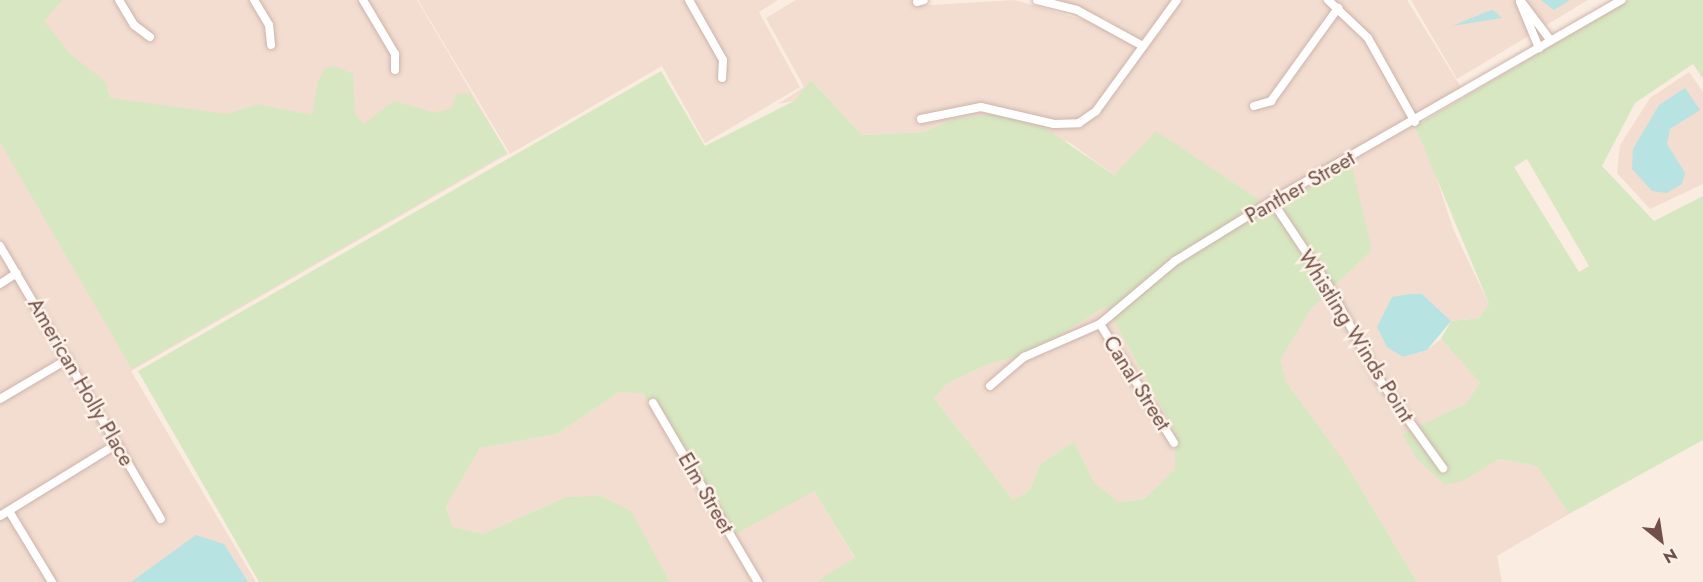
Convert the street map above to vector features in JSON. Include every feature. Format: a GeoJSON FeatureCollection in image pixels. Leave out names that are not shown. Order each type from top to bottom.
{"type":"FeatureCollection","features":[{"type":"Feature","properties":{"kind":"street"},"geometry":{"type":"LineString","coordinates":[[119,0],[134,25],[150,37]]}},
{"type":"Feature","properties":{"kind":"street"},"geometry":{"type":"LineString","coordinates":[[254,0],[269,25],[271,45]]}},
{"type":"Feature","properties":{"kind":"street"},"geometry":{"type":"LineString","coordinates":[[363,0],[395,54],[395,70]]}},
{"type":"Feature","properties":{"kind":"street"},"geometry":{"type":"LineString","coordinates":[[689,0],[723,60],[722,78]]}},
{"type":"Feature","properties":{"kind":"street"},"geometry":{"type":"LineString","coordinates":[[1037,0],[1077,10],[1143,46]]}},
{"type":"Feature","properties":{"kind":"street"},"geometry":{"type":"LineString","coordinates":[[921,119],[981,107],[1054,124],[1079,123],[1095,111],[1177,0]]}},
{"type":"Feature","properties":{"kind":"street"},"geometry":{"type":"LineString","coordinates":[[1328,0],[1368,38],[1415,122]]}},
{"type":"Feature","properties":{"kind":"street"},"geometry":{"type":"LineString","coordinates":[[1520,0],[1536,18],[1551,41]]}},
{"type":"Feature","properties":{"kind":"street"},"geometry":{"type":"LineString","coordinates":[[1520,0],[1526,24],[1539,48]]}},
{"type":"Feature","properties":{"kind":"street","name":"Panther Street"},"geometry":{"type":"LineString","coordinates":[[990,386],[1024,357],[1100,324],[1175,261],[1272,201],[1415,122],[1621,0]]}},
{"type":"Feature","properties":{"kind":"street"},"geometry":{"type":"LineString","coordinates":[[1254,106],[1271,101],[1338,8]]}},
{"type":"Feature","properties":{"kind":"street"},"geometry":{"type":"LineString","coordinates":[[1526,24],[1536,18]]}},
{"type":"Feature","properties":{"kind":"street","name":"Whistling Winds Point"},"geometry":{"type":"LineString","coordinates":[[1272,201],[1328,285],[1378,379],[1443,468]]}},
{"type":"Feature","properties":{"kind":"street","name":"American Holly Place"},"geometry":{"type":"LineString","coordinates":[[0,246],[160,519]]}},
{"type":"Feature","properties":{"kind":"street"},"geometry":{"type":"LineString","coordinates":[[0,284],[17,273]]}},
{"type":"Feature","properties":{"kind":"street","name":"Canal Street"},"geometry":{"type":"LineString","coordinates":[[1100,324],[1174,443]]}},
{"type":"Feature","properties":{"kind":"street"},"geometry":{"type":"LineString","coordinates":[[0,399],[68,359]]}},
{"type":"Feature","properties":{"kind":"street","name":"Elm Street"},"geometry":{"type":"LineString","coordinates":[[653,403],[758,582]]}},
{"type":"Feature","properties":{"kind":"street"},"geometry":{"type":"LineString","coordinates":[[0,516],[117,444]]}},
{"type":"Feature","properties":{"kind":"street"},"geometry":{"type":"LineString","coordinates":[[9,511],[52,582]]}},
{"type":"Feature","properties":{"kind":"shaded area"},"geometry":{"type":"Polygon","coordinates":[[[0,0],[417,0],[508,154],[131,371],[256,582],[0,582],[0,0]]]}},
{"type":"Feature","properties":{"kind":"shaded area"},"geometry":{"type":"Polygon","coordinates":[[[418,0],[778,0],[759,12],[800,87],[705,143],[662,66],[510,154],[418,0]]]}},
{"type":"Feature","properties":{"kind":"shaded area"},"geometry":{"type":"Polygon","coordinates":[[[796,0],[913,0],[915,6],[1015,0],[1101,25],[1137,47],[1093,108],[1077,119],[1055,120],[981,103],[916,117],[919,124],[959,112],[1005,113],[1068,129],[1099,113],[1182,0],[1322,0],[1333,8],[1269,97],[1250,103],[1252,111],[1274,103],[1339,13],[1365,40],[1426,145],[1453,229],[1489,304],[1479,318],[1451,321],[1422,294],[1403,357],[1427,350],[1441,339],[1480,383],[1465,404],[1402,434],[1463,481],[1499,459],[1537,466],[1569,514],[1497,556],[1502,582],[1417,582],[1345,462],[1286,382],[1279,360],[1311,309],[1372,250],[1271,208],[1156,132],[1114,175],[1069,142],[953,119],[924,132],[862,135],[811,80],[794,101],[778,104],[804,87],[766,18],[796,0]]]}},
{"type":"Feature","properties":{"kind":"shaded area"},"geometry":{"type":"Polygon","coordinates":[[[1054,0],[1172,0],[1142,41],[1104,18],[1054,0]]]}},
{"type":"Feature","properties":{"kind":"shaded area"},"geometry":{"type":"Polygon","coordinates":[[[1334,0],[1407,0],[1462,89],[1416,116],[1370,35],[1334,0]]]}},
{"type":"Feature","properties":{"kind":"shaded area"},"geometry":{"type":"Polygon","coordinates":[[[1411,0],[1588,0],[1457,79],[1411,0]]]}},
{"type":"Feature","properties":{"kind":"shaded area"},"geometry":{"type":"Polygon","coordinates":[[[1689,72],[1703,92],[1703,184],[1650,209],[1617,173],[1620,145],[1650,98],[1689,72]]]}},
{"type":"Feature","properties":{"kind":"shaded area"},"geometry":{"type":"Polygon","coordinates":[[[1106,306],[1175,432],[1175,469],[1144,499],[1118,502],[1094,482],[1074,442],[1040,464],[1030,490],[1013,500],[934,398],[948,383],[989,364],[1032,353],[1106,306]]]}},
{"type":"Feature","properties":{"kind":"shaded area"},"geometry":{"type":"Polygon","coordinates":[[[619,392],[643,392],[694,475],[814,491],[855,559],[815,582],[670,582],[630,512],[599,495],[566,497],[483,534],[453,527],[446,505],[480,448],[557,434],[619,392]]]}},
{"type":"Feature","properties":{"kind":"green space"},"geometry":{"type":"Polygon","coordinates":[[[0,0],[62,0],[44,21],[71,55],[105,81],[110,98],[228,114],[258,104],[312,115],[318,82],[325,68],[334,66],[353,74],[355,114],[364,124],[394,101],[435,113],[452,108],[457,94],[470,93],[507,153],[132,369],[0,142],[0,0]]]}},
{"type":"Feature","properties":{"kind":"green space"},"geometry":{"type":"Polygon","coordinates":[[[1629,0],[1703,0],[1703,79],[1693,64],[1635,103],[1602,166],[1654,221],[1703,196],[1703,440],[1569,514],[1537,466],[1499,459],[1463,481],[1445,485],[1417,459],[1402,434],[1465,404],[1480,383],[1441,339],[1451,321],[1479,318],[1489,304],[1415,126],[1629,0]],[[1527,159],[1514,167],[1579,272],[1589,266],[1527,159]]]}},
{"type":"Feature","properties":{"kind":"green space"},"geometry":{"type":"Polygon","coordinates":[[[661,71],[705,146],[794,101],[811,80],[862,135],[924,132],[953,119],[997,114],[1042,126],[1114,175],[1156,131],[1271,208],[1351,163],[1372,250],[1311,309],[1280,360],[1286,382],[1345,462],[1417,582],[815,582],[855,558],[814,491],[732,536],[643,393],[619,392],[557,434],[480,448],[446,506],[453,527],[483,534],[566,497],[599,495],[631,511],[670,582],[259,582],[138,371],[661,71]],[[1106,306],[1032,353],[989,364],[948,383],[934,398],[1013,500],[1030,490],[1040,464],[1074,442],[1094,482],[1118,502],[1144,499],[1175,469],[1175,432],[1106,306]]]}},
{"type":"Feature","properties":{"kind":"water"},"geometry":{"type":"Polygon","coordinates":[[[1541,0],[1570,0],[1554,10],[1541,0]]]}},
{"type":"Feature","properties":{"kind":"water"},"geometry":{"type":"Polygon","coordinates":[[[1493,10],[1502,18],[1452,26],[1486,12],[1493,10]]]}},
{"type":"Feature","properties":{"kind":"water"},"geometry":{"type":"Polygon","coordinates":[[[1685,88],[1700,110],[1670,129],[1667,144],[1685,173],[1682,184],[1667,193],[1652,191],[1632,169],[1633,149],[1659,105],[1685,88]]]}},
{"type":"Feature","properties":{"kind":"water"},"geometry":{"type":"Polygon","coordinates":[[[1422,294],[1451,321],[1427,350],[1403,357],[1387,347],[1377,327],[1392,297],[1422,294]]]}},
{"type":"Feature","properties":{"kind":"water"},"geometry":{"type":"Polygon","coordinates":[[[196,535],[224,544],[248,582],[131,582],[196,535]]]}}]}
